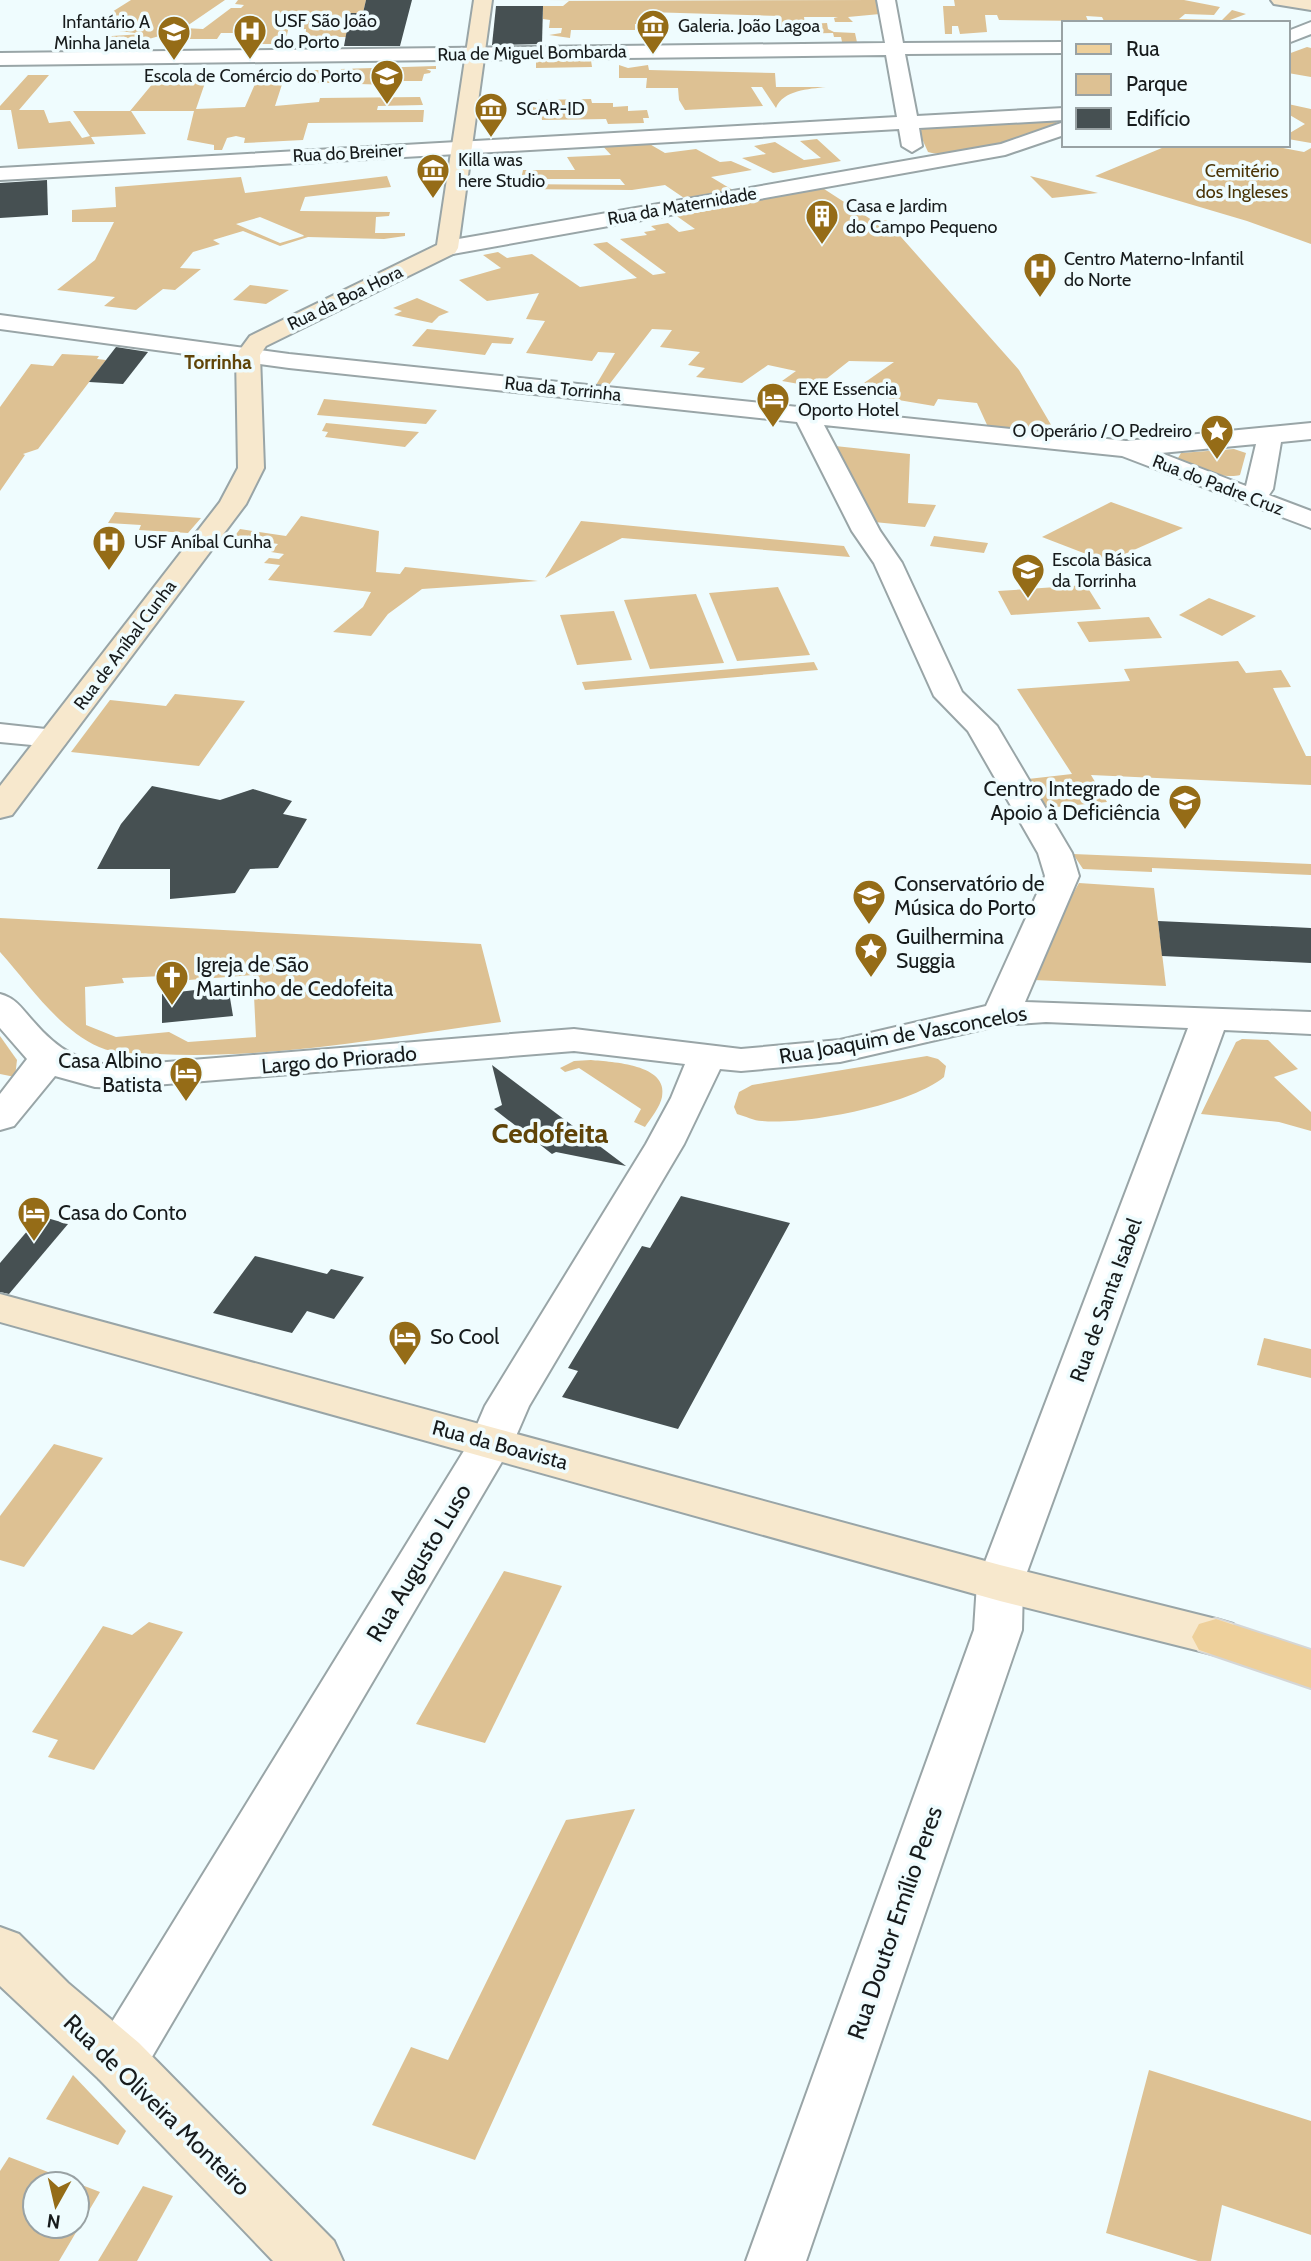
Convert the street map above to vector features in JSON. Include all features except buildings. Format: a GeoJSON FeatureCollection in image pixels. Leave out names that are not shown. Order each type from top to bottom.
{"type":"FeatureCollection","features":[{"type":"Feature","properties":{"kind":"main road"},"geometry":{"type":"LineString","coordinates":[[1216,1637],[1311,1656]]}},
{"type":"Feature","properties":{"kind":"main road"},"geometry":{"type":"LineString","coordinates":[[1216,1637],[1311,1669]]}},
{"type":"Feature","properties":{"kind":"street"},"geometry":{"type":"LineString","coordinates":[[447,248],[464,147],[483,0]]}},
{"type":"Feature","properties":{"kind":"street"},"geometry":{"type":"LineString","coordinates":[[886,0],[906,121],[917,164]]}},
{"type":"Feature","properties":{"kind":"street"},"geometry":{"type":"LineString","coordinates":[[1280,0],[1311,5]]}},
{"type":"Feature","properties":{"kind":"street"},"geometry":{"type":"LineString","coordinates":[[1290,37],[1311,27]]}},
{"type":"Feature","properties":{"kind":"street","name":"Rua de Miguel Bombarda"},"geometry":{"type":"LineString","coordinates":[[0,59],[1062,47]]}},
{"type":"Feature","properties":{"kind":"street","name":"Rua do Breiner"},"geometry":{"type":"LineString","coordinates":[[0,174],[1062,114]]}},
{"type":"Feature","properties":{"kind":"street","name":"Rua da Maternidade"},"geometry":{"type":"LineString","coordinates":[[447,248],[989,152],[1062,129]]}},
{"type":"Feature","properties":{"kind":"street","name":"Rua da Boa Hora"},"geometry":{"type":"LineString","coordinates":[[248,355],[258,341],[447,248]]}},
{"type":"Feature","properties":{"kind":"street","name":"Rua da Torrinha"},"geometry":{"type":"LineString","coordinates":[[0,323],[248,355],[1126,449]]}},
{"type":"Feature","properties":{"kind":"street","name":"Rua de Aníbal Cunha"},"geometry":{"type":"LineString","coordinates":[[0,808],[233,504],[246,480],[251,458],[248,355]]}},
{"type":"Feature","properties":{"kind":"street"},"geometry":{"type":"LineString","coordinates":[[805,413],[866,531],[888,564],[949,696],[981,726],[1055,853],[1062,876],[1001,1014]]}},
{"type":"Feature","properties":{"kind":"street"},"geometry":{"type":"LineString","coordinates":[[1126,449],[1311,431]]}},
{"type":"Feature","properties":{"kind":"street"},"geometry":{"type":"LineString","coordinates":[[1247,496],[1260,489],[1270,444],[1262,436]]}},
{"type":"Feature","properties":{"kind":"street","name":"Rua do Padre Cruz"},"geometry":{"type":"LineString","coordinates":[[1126,449],[1311,520]]}},
{"type":"Feature","properties":{"kind":"street"},"geometry":{"type":"LineString","coordinates":[[0,733],[53,738]]}},
{"type":"Feature","properties":{"kind":"street","name":"Largo do Priorado"},"geometry":{"type":"LineString","coordinates":[[0,1005],[46,1059],[87,1075],[118,1077],[573,1040],[613,1043],[706,1058]]}},
{"type":"Feature","properties":{"kind":"street","name":"Rua Joaquim de Vasconcelos"},"geometry":{"type":"LineString","coordinates":[[706,1058],[741,1060],[815,1055],[876,1044],[1001,1014],[1046,1011],[1311,1023]]}},
{"type":"Feature","properties":{"kind":"street","name":"Rua de Santa Isabel"},"geometry":{"type":"LineString","coordinates":[[1000,1583],[1211,1017]]}},
{"type":"Feature","properties":{"kind":"street","name":"Rua Augusto Luso"},"geometry":{"type":"LineString","coordinates":[[119,2061],[491,1443],[507,1406],[665,1144],[690,1098],[706,1058]]}},
{"type":"Feature","properties":{"kind":"street"},"geometry":{"type":"LineString","coordinates":[[0,1118],[30,1084],[46,1059]]}},
{"type":"Feature","properties":{"kind":"street","name":"Rua da Boavista"},"geometry":{"type":"LineString","coordinates":[[0,1308],[1000,1583],[1216,1637]]}},
{"type":"Feature","properties":{"kind":"street","name":"Rua Doutor Emílio Peres"},"geometry":{"type":"LineString","coordinates":[[776,2261],[998,1630],[1000,1583]]}},
{"type":"Feature","properties":{"kind":"street","name":"Rua de Oliveira Monteiro"},"geometry":{"type":"LineString","coordinates":[[0,1950],[49,2000],[119,2061],[313,2261]]}},
{"type":"Feature","properties":{"kind":"green space"},"geometry":{"type":"Polygon","coordinates":[[[131,0],[225,0],[184,28],[203,29],[231,8],[241,8],[244,5],[235,4],[238,0],[366,0],[363,13],[350,13],[346,37],[318,37],[317,42],[305,42],[306,29],[288,30],[285,44],[255,44],[256,33],[221,33],[217,39],[186,39],[183,43],[170,42],[174,37],[160,36],[148,39],[141,45],[124,42],[120,45],[104,44],[112,36],[143,34],[88,27],[131,0]]]}},
{"type":"Feature","properties":{"kind":"green space"},"geometry":{"type":"Polygon","coordinates":[[[877,0],[880,14],[848,17],[853,22],[835,22],[834,18],[838,17],[804,17],[805,24],[827,23],[828,29],[834,32],[855,33],[858,47],[843,47],[841,37],[834,37],[833,33],[781,34],[779,16],[647,12],[647,24],[635,24],[635,30],[571,30],[570,38],[549,35],[561,33],[562,28],[549,28],[550,20],[543,19],[543,6],[563,6],[569,1],[542,1],[877,0]]]}},
{"type":"Feature","properties":{"kind":"green space"},"geometry":{"type":"Polygon","coordinates":[[[954,0],[1184,0],[1220,7],[1214,15],[1185,14],[1179,19],[1222,20],[1232,10],[1246,14],[1230,20],[1234,21],[1104,21],[1102,17],[1086,16],[1088,21],[999,20],[997,15],[985,15],[987,32],[960,34],[958,26],[952,26],[952,34],[945,34],[943,6],[955,6],[954,0]]]}},
{"type":"Feature","properties":{"kind":"green space"},"geometry":{"type":"Polygon","coordinates":[[[1311,48],[1311,77],[1290,73],[1290,53],[1311,48]]]}},
{"type":"Feature","properties":{"kind":"green space"},"geometry":{"type":"Polygon","coordinates":[[[590,54],[592,67],[536,68],[536,55],[590,54]]]}},
{"type":"Feature","properties":{"kind":"green space"},"geometry":{"type":"Polygon","coordinates":[[[619,65],[628,68],[648,65],[649,70],[775,73],[776,87],[826,87],[790,94],[779,102],[776,108],[762,87],[751,87],[763,106],[685,110],[679,100],[678,88],[646,88],[647,78],[619,78],[619,65]]]}},
{"type":"Feature","properties":{"kind":"green space"},"geometry":{"type":"Polygon","coordinates":[[[436,66],[436,69],[426,69],[431,71],[424,74],[422,81],[398,81],[396,89],[390,89],[390,85],[298,82],[300,70],[325,70],[324,76],[340,76],[341,69],[436,66]]]}},
{"type":"Feature","properties":{"kind":"green space"},"geometry":{"type":"Polygon","coordinates":[[[276,72],[286,72],[275,106],[319,102],[320,98],[420,97],[423,105],[378,106],[377,110],[424,110],[423,122],[308,123],[303,140],[244,143],[245,138],[236,136],[227,138],[222,150],[214,150],[214,145],[187,140],[194,111],[131,111],[146,134],[91,137],[95,144],[18,149],[11,110],[0,110],[0,106],[28,75],[49,75],[19,110],[44,110],[49,123],[70,121],[82,138],[90,136],[73,111],[130,111],[159,76],[207,77],[196,109],[245,107],[255,84],[271,84],[276,72]]]}},
{"type":"Feature","properties":{"kind":"green space"},"geometry":{"type":"Polygon","coordinates":[[[591,99],[592,103],[613,103],[613,107],[628,106],[628,111],[647,110],[649,118],[643,118],[644,123],[608,124],[606,119],[542,120],[541,112],[533,112],[533,100],[591,99]]]}},
{"type":"Feature","properties":{"kind":"green space"},"geometry":{"type":"Polygon","coordinates":[[[1290,104],[1311,109],[1311,143],[1290,139],[1290,133],[1305,124],[1290,115],[1290,104]]]}},
{"type":"Feature","properties":{"kind":"green space"},"geometry":{"type":"Polygon","coordinates":[[[1054,119],[1058,122],[1029,134],[994,146],[958,153],[928,152],[919,132],[925,126],[1054,119]]]}},
{"type":"Feature","properties":{"kind":"green space"},"geometry":{"type":"Polygon","coordinates":[[[641,139],[665,153],[696,149],[720,162],[731,161],[752,170],[711,177],[736,192],[687,200],[665,185],[632,190],[511,189],[512,184],[625,185],[620,179],[521,179],[523,170],[575,170],[567,157],[611,155],[599,142],[641,139]]]}},
{"type":"Feature","properties":{"kind":"green space"},"geometry":{"type":"Polygon","coordinates":[[[817,139],[841,161],[773,173],[742,158],[766,154],[754,146],[775,142],[804,160],[821,158],[800,141],[817,139]]]}},
{"type":"Feature","properties":{"kind":"green space","name":"Cemitério dos Ingleses"},"geometry":{"type":"Polygon","coordinates":[[[1164,147],[1278,147],[1304,152],[1311,148],[1311,244],[1247,221],[1095,176],[1164,147]]]}},
{"type":"Feature","properties":{"kind":"green space"},"geometry":{"type":"Polygon","coordinates":[[[387,176],[391,187],[305,197],[300,211],[390,212],[389,216],[376,217],[375,233],[405,233],[405,236],[384,239],[308,237],[280,246],[243,231],[213,240],[220,244],[193,252],[180,268],[201,269],[175,290],[163,289],[136,310],[104,306],[115,297],[57,290],[95,260],[114,222],[72,222],[72,210],[116,207],[115,187],[241,177],[245,193],[387,176]],[[260,217],[236,224],[280,243],[304,236],[260,217]]]}},
{"type":"Feature","properties":{"kind":"green space"},"geometry":{"type":"Polygon","coordinates":[[[1030,176],[1098,193],[1052,198],[1030,176]]]}},
{"type":"Feature","properties":{"kind":"green space"},"geometry":{"type":"Polygon","coordinates":[[[821,187],[875,222],[886,220],[1019,370],[1057,435],[988,427],[977,403],[938,399],[934,406],[851,392],[894,362],[849,361],[816,387],[782,381],[796,371],[768,365],[742,383],[696,377],[705,368],[688,365],[700,352],[660,347],[672,330],[652,329],[608,386],[596,385],[615,353],[598,352],[592,361],[526,353],[545,321],[526,319],[539,293],[487,301],[459,280],[501,268],[483,255],[498,252],[507,258],[532,254],[580,287],[637,278],[593,244],[607,242],[653,275],[666,273],[620,239],[647,235],[644,232],[656,230],[651,226],[668,223],[679,232],[695,229],[671,212],[821,187]]]}},
{"type":"Feature","properties":{"kind":"green space"},"geometry":{"type":"Polygon","coordinates":[[[250,285],[289,290],[266,304],[233,300],[250,285]]]}},
{"type":"Feature","properties":{"kind":"green space"},"geometry":{"type":"Polygon","coordinates":[[[417,298],[449,312],[432,323],[394,315],[402,311],[393,308],[417,298]]]}},
{"type":"Feature","properties":{"kind":"green space"},"geometry":{"type":"Polygon","coordinates":[[[427,329],[514,338],[511,344],[492,343],[485,355],[412,346],[427,329]]]}},
{"type":"Feature","properties":{"kind":"green space"},"geometry":{"type":"Polygon","coordinates":[[[62,354],[99,356],[97,359],[106,360],[38,449],[23,454],[25,455],[0,491],[0,407],[31,364],[53,366],[62,354]]]}},
{"type":"Feature","properties":{"kind":"green space"},"geometry":{"type":"Polygon","coordinates":[[[324,399],[437,410],[426,424],[317,415],[324,399]]]}},
{"type":"Feature","properties":{"kind":"green space"},"geometry":{"type":"Polygon","coordinates":[[[326,423],[419,432],[405,447],[325,437],[328,432],[322,431],[326,423]]]}},
{"type":"Feature","properties":{"kind":"green space"},"geometry":{"type":"Polygon","coordinates":[[[835,446],[910,454],[908,503],[936,505],[925,527],[874,522],[835,446]]]}},
{"type":"Feature","properties":{"kind":"green space"},"geometry":{"type":"Polygon","coordinates":[[[1234,449],[1246,453],[1240,475],[1217,474],[1178,458],[1181,453],[1234,449]]]}},
{"type":"Feature","properties":{"kind":"green space"},"geometry":{"type":"Polygon","coordinates":[[[1111,502],[1183,528],[1107,562],[1042,537],[1111,502]]]}},
{"type":"Feature","properties":{"kind":"green space"},"geometry":{"type":"Polygon","coordinates":[[[115,512],[201,518],[188,533],[139,530],[141,525],[108,523],[115,512]]]}},
{"type":"Feature","properties":{"kind":"green space"},"geometry":{"type":"Polygon","coordinates":[[[301,516],[379,531],[376,572],[400,574],[405,567],[538,581],[422,589],[388,614],[371,636],[333,632],[363,607],[371,592],[268,580],[280,565],[264,563],[269,558],[279,559],[284,554],[271,552],[278,544],[234,537],[240,529],[286,536],[301,516]]]}},
{"type":"Feature","properties":{"kind":"green space"},"geometry":{"type":"Polygon","coordinates":[[[581,521],[844,546],[850,557],[622,538],[545,578],[581,521]]]}},
{"type":"Feature","properties":{"kind":"green space"},"geometry":{"type":"Polygon","coordinates":[[[934,536],[988,543],[984,553],[930,546],[934,536]]]}},
{"type":"Feature","properties":{"kind":"green space"},"geometry":{"type":"Polygon","coordinates":[[[1086,585],[1101,609],[1011,615],[998,591],[1086,585]]]}},
{"type":"Feature","properties":{"kind":"green space"},"geometry":{"type":"Polygon","coordinates":[[[778,587],[810,655],[737,661],[709,593],[778,587]]]}},
{"type":"Feature","properties":{"kind":"green space"},"geometry":{"type":"Polygon","coordinates":[[[696,594],[724,663],[650,669],[624,600],[696,594]]]}},
{"type":"Feature","properties":{"kind":"green space"},"geometry":{"type":"Polygon","coordinates":[[[1209,598],[1256,616],[1222,636],[1179,615],[1209,598]]]}},
{"type":"Feature","properties":{"kind":"green space"},"geometry":{"type":"Polygon","coordinates":[[[614,611],[632,660],[577,665],[560,615],[614,611]]]}},
{"type":"Feature","properties":{"kind":"green space"},"geometry":{"type":"Polygon","coordinates":[[[1149,617],[1162,638],[1089,642],[1077,622],[1149,617]]]}},
{"type":"Feature","properties":{"kind":"green space"},"geometry":{"type":"Polygon","coordinates":[[[1238,661],[1246,673],[1281,670],[1291,687],[1273,688],[1306,756],[1311,756],[1311,785],[1091,775],[1107,802],[1046,808],[1028,779],[1072,774],[1017,689],[1130,681],[1124,669],[1238,661]]]}},
{"type":"Feature","properties":{"kind":"green space"},"geometry":{"type":"Polygon","coordinates":[[[814,662],[818,670],[585,690],[582,682],[814,662]]]}},
{"type":"Feature","properties":{"kind":"green space"},"geometry":{"type":"Polygon","coordinates":[[[175,694],[245,701],[199,766],[71,752],[110,700],[166,706],[175,694]]]}},
{"type":"Feature","properties":{"kind":"green space"},"geometry":{"type":"Polygon","coordinates":[[[1073,854],[1311,864],[1311,875],[1152,868],[1152,872],[1083,869],[1073,854]]]}},
{"type":"Feature","properties":{"kind":"green space"},"geometry":{"type":"Polygon","coordinates":[[[1079,883],[1154,888],[1166,986],[1034,980],[1061,915],[1079,883]]]}},
{"type":"Feature","properties":{"kind":"green space"},"geometry":{"type":"Polygon","coordinates":[[[0,918],[481,944],[501,1022],[243,1054],[120,1052],[99,1047],[70,1029],[45,1005],[0,952],[0,918]],[[253,975],[176,981],[162,976],[122,978],[124,983],[85,987],[86,1025],[116,1037],[169,1032],[188,1042],[256,1037],[253,975]]]}},
{"type":"Feature","properties":{"kind":"green space"},"geometry":{"type":"Polygon","coordinates":[[[0,1036],[17,1060],[15,1077],[0,1074],[0,1036]]]}},
{"type":"Feature","properties":{"kind":"green space"},"geometry":{"type":"Polygon","coordinates":[[[1242,1039],[1268,1040],[1298,1069],[1274,1077],[1311,1112],[1311,1131],[1279,1122],[1201,1114],[1236,1042],[1242,1039]]]}},
{"type":"Feature","properties":{"kind":"green space"},"geometry":{"type":"Polygon","coordinates":[[[927,1056],[938,1059],[946,1066],[944,1077],[908,1096],[857,1111],[805,1120],[759,1121],[737,1114],[734,1107],[739,1092],[752,1085],[927,1056]]]}},
{"type":"Feature","properties":{"kind":"green space"},"geometry":{"type":"Polygon","coordinates":[[[591,1060],[637,1067],[657,1078],[662,1086],[662,1097],[645,1127],[634,1122],[641,1109],[579,1068],[565,1072],[560,1068],[574,1061],[591,1060]]]}},
{"type":"Feature","properties":{"kind":"green space"},"geometry":{"type":"Polygon","coordinates":[[[1264,1338],[1311,1349],[1311,1378],[1257,1365],[1264,1338]]]}},
{"type":"Feature","properties":{"kind":"green space"},"geometry":{"type":"Polygon","coordinates":[[[54,1444],[103,1458],[24,1567],[0,1560],[0,1516],[54,1444]]]}},
{"type":"Feature","properties":{"kind":"green space"},"geometry":{"type":"Polygon","coordinates":[[[504,1571],[562,1586],[485,1743],[416,1724],[504,1571]]]}},
{"type":"Feature","properties":{"kind":"green space"},"geometry":{"type":"Polygon","coordinates":[[[149,1622],[183,1632],[94,1770],[48,1757],[58,1740],[32,1732],[103,1626],[132,1635],[149,1622]]]}},
{"type":"Feature","properties":{"kind":"green space"},"geometry":{"type":"Polygon","coordinates":[[[635,1809],[475,2160],[372,2125],[411,2047],[448,2060],[566,1820],[635,1809]]]}},
{"type":"Feature","properties":{"kind":"green space"},"geometry":{"type":"Polygon","coordinates":[[[1149,2070],[1311,2121],[1311,2235],[1222,2205],[1211,2261],[1198,2261],[1106,2233],[1149,2070]]]}},
{"type":"Feature","properties":{"kind":"green space"},"geometry":{"type":"Polygon","coordinates":[[[73,2075],[126,2131],[118,2145],[46,2119],[73,2075]]]}},
{"type":"Feature","properties":{"kind":"green space"},"geometry":{"type":"Polygon","coordinates":[[[9,2157],[43,2170],[21,2170],[21,2240],[71,2240],[59,2261],[0,2261],[0,2171],[9,2157]]]}},
{"type":"Feature","properties":{"kind":"green space"},"geometry":{"type":"Polygon","coordinates":[[[143,2186],[173,2196],[137,2261],[98,2261],[143,2186]]]}},
{"type":"Feature","properties":{"kind":"green space"},"geometry":{"type":"Polygon","coordinates":[[[91,2189],[100,2192],[91,2207],[91,2189]]]}},
{"type":"Feature","properties":{"kind":"place","name":"Galeria. João Lagoa"},"geometry":{"type":"Point","coordinates":[653,56]}},
{"type":"Feature","properties":{"kind":"place","name":"USF São João do Porto"},"geometry":{"type":"Point","coordinates":[250,61]}},
{"type":"Feature","properties":{"kind":"place","name":"Infantário A Minha Janela"},"geometry":{"type":"Point","coordinates":[174,62]}},
{"type":"Feature","properties":{"kind":"place","name":"Escola de Comércio do Porto"},"geometry":{"type":"Point","coordinates":[387,106]}},
{"type":"Feature","properties":{"kind":"place","name":"SCAR-ID"},"geometry":{"type":"Point","coordinates":[491,139]}},
{"type":"Feature","properties":{"kind":"place","name":"Killa was here Studio"},"geometry":{"type":"Point","coordinates":[433,200]}},
{"type":"Feature","properties":{"kind":"place","name":"Casa e Jardim do Campo Pequeno"},"geometry":{"type":"Point","coordinates":[822,246]}},
{"type":"Feature","properties":{"kind":"place","name":"Centro Materno-Infantil do Norte"},"geometry":{"type":"Point","coordinates":[1040,299]}},
{"type":"Feature","properties":{"kind":"place","name":"EXE Essencia Oporto Hotel"},"geometry":{"type":"Point","coordinates":[773,429]}},
{"type":"Feature","properties":{"kind":"place","name":"O Operário / O Pedreiro"},"geometry":{"type":"Point","coordinates":[1217,461]}},
{"type":"Feature","properties":{"kind":"place","name":"USF Aníbal Cunha"},"geometry":{"type":"Point","coordinates":[109,572]}},
{"type":"Feature","properties":{"kind":"place","name":"Escola Básica da Torrinha"},"geometry":{"type":"Point","coordinates":[1028,600]}},
{"type":"Feature","properties":{"kind":"place","name":"Centro Integrado de Apoio à Deficiência"},"geometry":{"type":"Point","coordinates":[1185,831]}},
{"type":"Feature","properties":{"kind":"place","name":"Conservatório de Música do Porto"},"geometry":{"type":"Point","coordinates":[869,926]}},
{"type":"Feature","properties":{"kind":"place","name":"Guilhermina Suggia"},"geometry":{"type":"Point","coordinates":[871,979]}},
{"type":"Feature","properties":{"kind":"place","name":"Igreja de São Martinho de Cedofeita"},"geometry":{"type":"Point","coordinates":[172,1007]}},
{"type":"Feature","properties":{"kind":"place","name":"Casa Albino Batista"},"geometry":{"type":"Point","coordinates":[186,1103]}},
{"type":"Feature","properties":{"kind":"place","name":"Casa do Conto"},"geometry":{"type":"Point","coordinates":[34,1243]}},
{"type":"Feature","properties":{"kind":"place","name":"So Cool"},"geometry":{"type":"Point","coordinates":[405,1367]}},
{"type":"Feature","properties":{"kind":"district","name":"Torrinha"},"geometry":{"type":"Point","coordinates":[218,362]}},
{"type":"Feature","properties":{"kind":"district","name":"Cedofeita"},"geometry":{"type":"Point","coordinates":[550,1133]}}]}
